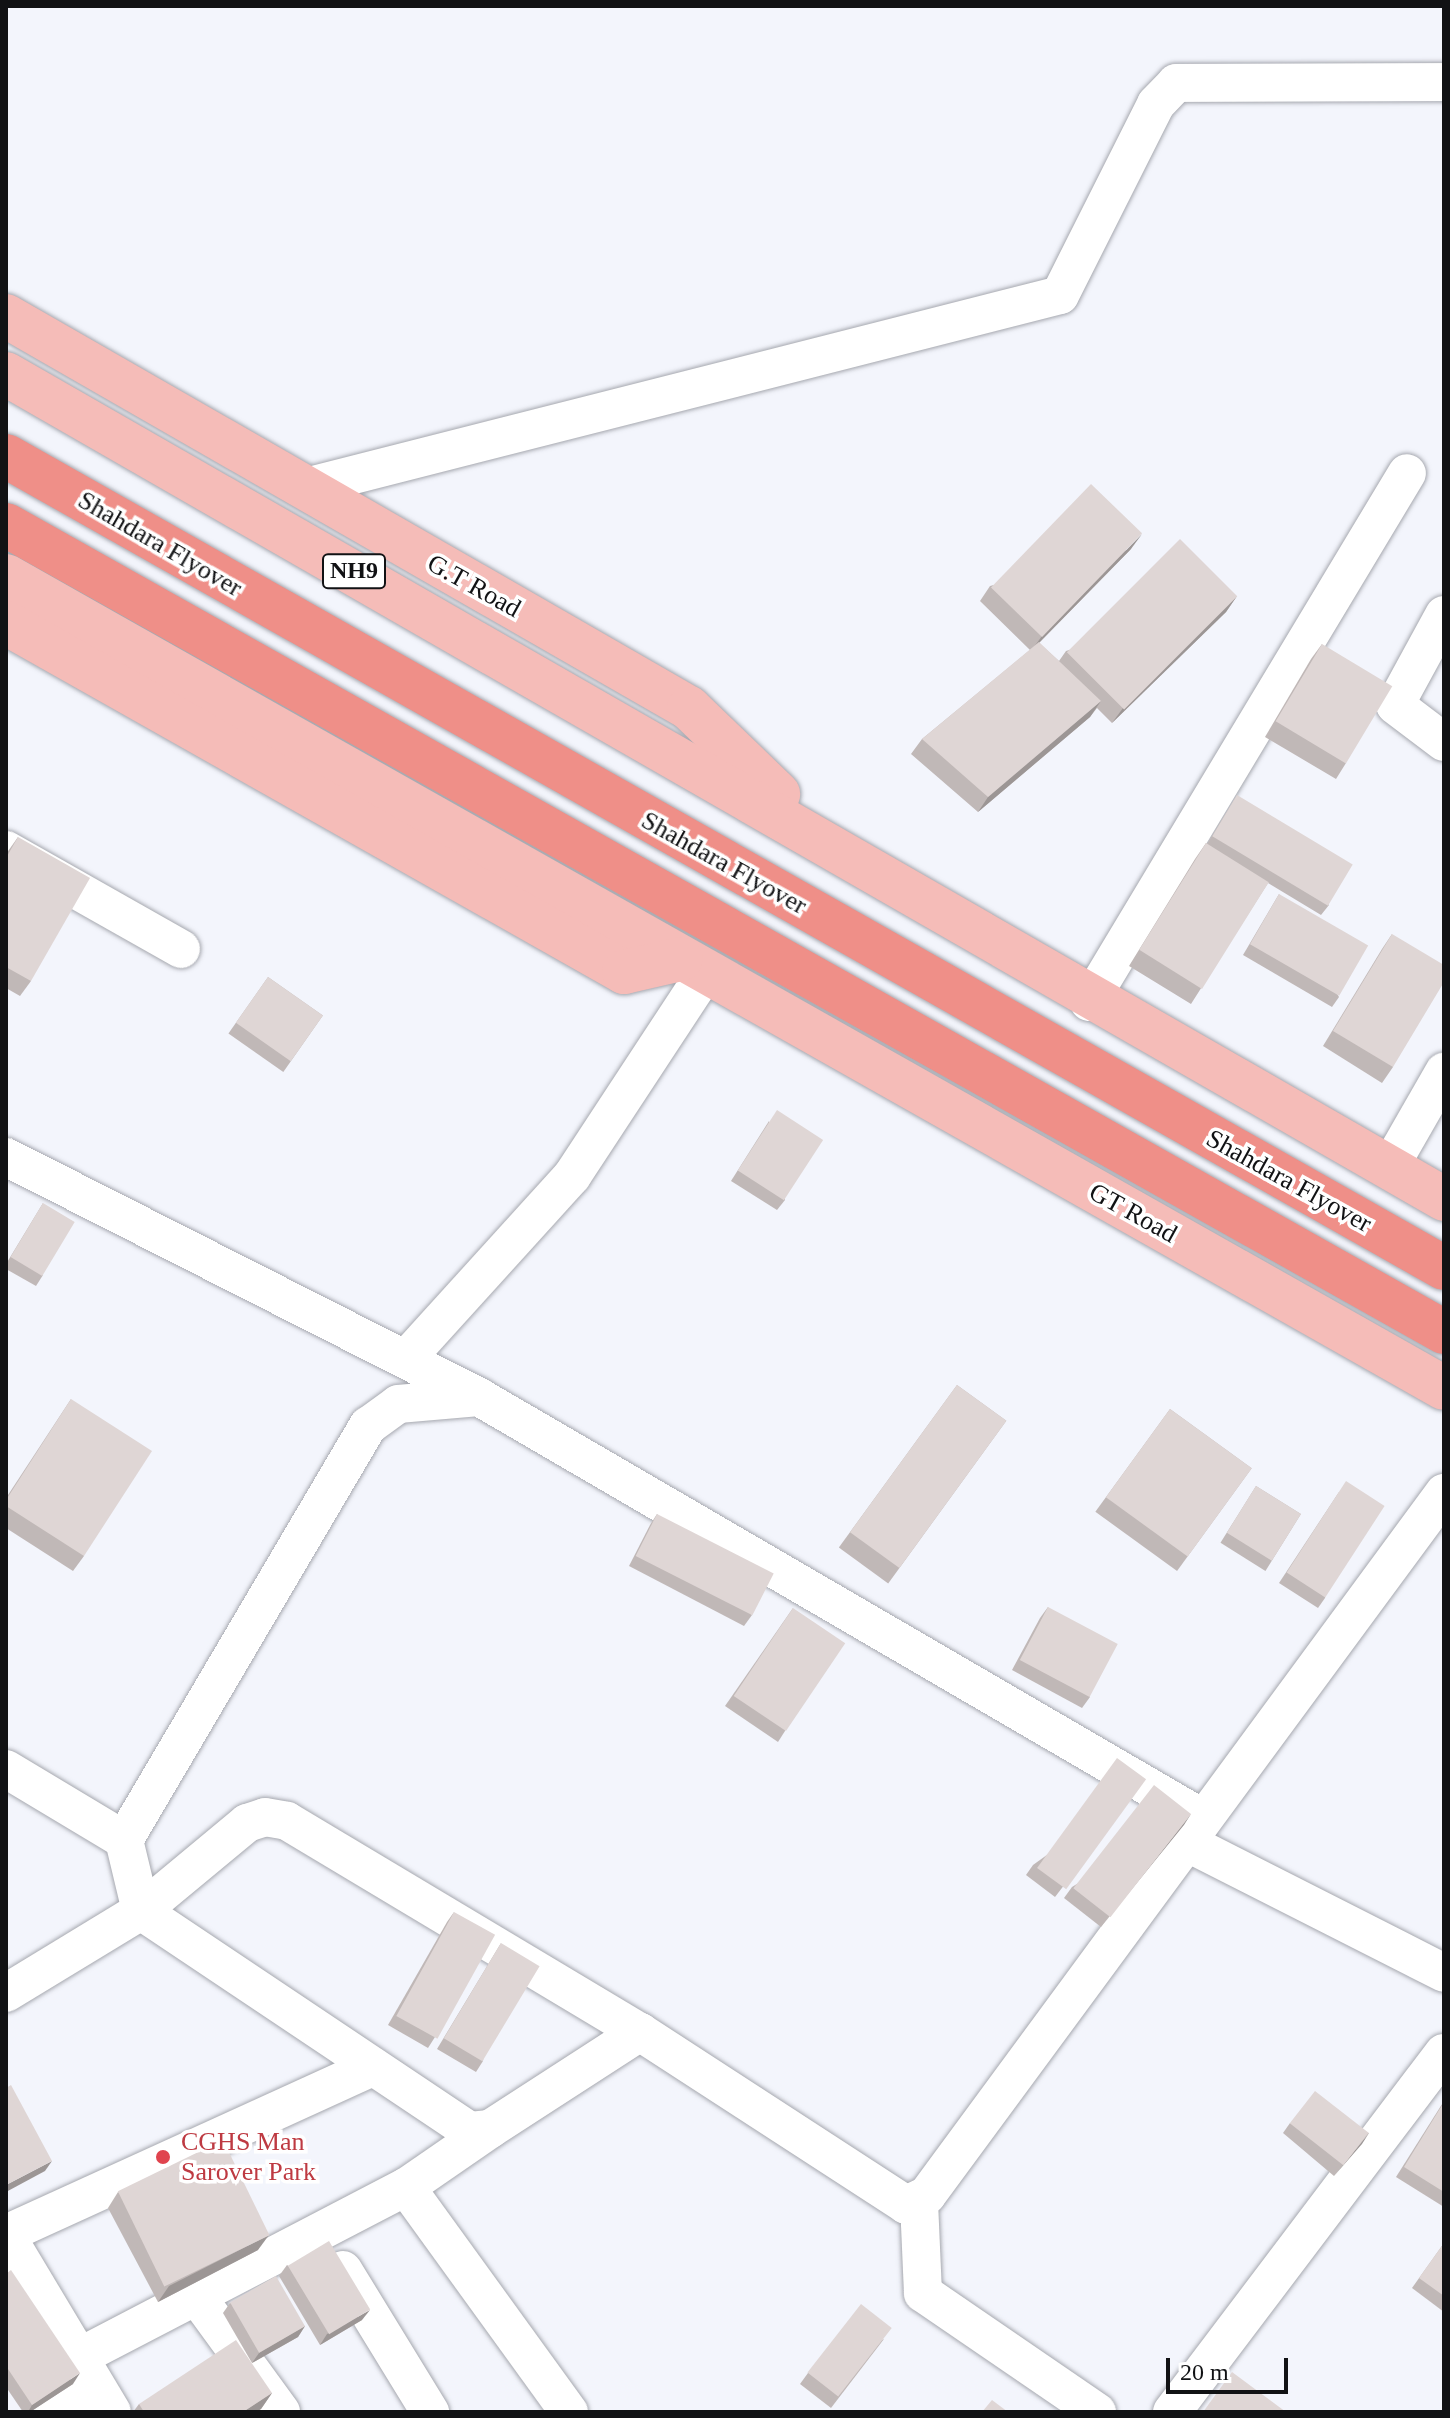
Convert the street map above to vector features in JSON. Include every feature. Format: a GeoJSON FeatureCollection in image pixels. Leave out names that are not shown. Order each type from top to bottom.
{"type":"FeatureCollection","features":[{"type":"Feature","properties":{"kind":"highway","name":"Shahdara Flyover"},"geometry":{"type":"LineString","coordinates":[[6,456],[1444,1268]]}},
{"type":"Feature","properties":{"kind":"highway"},"geometry":{"type":"LineString","coordinates":[[6,525],[1444,1332]]}},
{"type":"Feature","properties":{"kind":"main road","name":"G.T Road"},"geometry":{"type":"LineString","coordinates":[[6,316],[689,708],[831,846]]}},
{"type":"Feature","properties":{"kind":"main road","name":"NH9"},"geometry":{"type":"LineString","coordinates":[[6,374],[703,768],[831,846]]}},
{"type":"Feature","properties":{"kind":"main road"},"geometry":{"type":"LineString","coordinates":[[6,576],[693,966]]}},
{"type":"Feature","properties":{"kind":"main road"},"geometry":{"type":"LineString","coordinates":[[6,623],[624,972],[693,966]]}},
{"type":"Feature","properties":{"kind":"main road"},"geometry":{"type":"LineString","coordinates":[[831,846],[1089,1002],[1444,1199]]}},
{"type":"Feature","properties":{"kind":"main road","name":"GT Road"},"geometry":{"type":"LineString","coordinates":[[693,966],[1444,1388]]}},
{"type":"Feature","properties":{"kind":"street"},"geometry":{"type":"LineString","coordinates":[[302,488],[1060,295],[1156,104],[1176,83],[1444,82]]}},
{"type":"Feature","properties":{"kind":"street"},"geometry":{"type":"LineString","coordinates":[[1089,1002],[1407,473]]}},
{"type":"Feature","properties":{"kind":"street"},"geometry":{"type":"LineString","coordinates":[[1444,615],[1395,705],[1444,742]]}},
{"type":"Feature","properties":{"kind":"street"},"geometry":{"type":"LineString","coordinates":[[6,850],[181,949]]}},
{"type":"Feature","properties":{"kind":"street"},"geometry":{"type":"LineString","coordinates":[[406,1359],[572,1176],[693,966]]}},
{"type":"Feature","properties":{"kind":"street"},"geometry":{"type":"LineString","coordinates":[[1389,1168],[1444,1072]]}},
{"type":"Feature","properties":{"kind":"street"},"geometry":{"type":"LineString","coordinates":[[6,1157],[479,1397],[1196,1831],[1444,1973]]}},
{"type":"Feature","properties":{"kind":"street"},"geometry":{"type":"LineString","coordinates":[[479,1397],[398,1404],[368,1426],[124,1840],[141,1911],[462,2127],[490,2129]]}},
{"type":"Feature","properties":{"kind":"street"},"geometry":{"type":"LineString","coordinates":[[1097,2412],[923,2293],[919,2202],[1444,1493]]}},
{"type":"Feature","properties":{"kind":"street"},"geometry":{"type":"LineString","coordinates":[[6,1769],[124,1840]]}},
{"type":"Feature","properties":{"kind":"street"},"geometry":{"type":"LineString","coordinates":[[6,1993],[141,1911],[247,1823],[287,1821],[640,2032],[895,2201],[919,2202]]}},
{"type":"Feature","properties":{"kind":"street"},"geometry":{"type":"LineString","coordinates":[[47,2412],[96,2386],[198,2298],[406,2187],[640,2032]]}},
{"type":"Feature","properties":{"kind":"street"},"geometry":{"type":"LineString","coordinates":[[1172,2412],[1444,2053]]}},
{"type":"Feature","properties":{"kind":"street"},"geometry":{"type":"LineString","coordinates":[[96,2386],[11,2251],[373,2067]]}},
{"type":"Feature","properties":{"kind":"street"},"geometry":{"type":"LineString","coordinates":[[406,2187],[569,2412]]}},
{"type":"Feature","properties":{"kind":"street"},"geometry":{"type":"LineString","coordinates":[[322,2233],[430,2412]]}},
{"type":"Feature","properties":{"kind":"street"},"geometry":{"type":"LineString","coordinates":[[198,2298],[281,2412]]}},
{"type":"Feature","properties":{"kind":"building"},"geometry":{"type":"Polygon","coordinates":[[[1091,484],[1142,533],[1042,637],[991,588],[1091,484]]]}},
{"type":"Feature","properties":{"kind":"building"},"geometry":{"type":"Polygon","coordinates":[[[1180,539],[1237,596],[1124,709],[1067,652],[1180,539]]]}},
{"type":"Feature","properties":{"kind":"building"},"geometry":{"type":"Polygon","coordinates":[[[1039,642],[1101,701],[988,797],[922,739],[1039,642]]]}},
{"type":"Feature","properties":{"kind":"building"},"geometry":{"type":"Polygon","coordinates":[[[1322,644],[1392,686],[1346,763],[1276,721],[1322,644]]]}},
{"type":"Feature","properties":{"kind":"building"},"geometry":{"type":"Polygon","coordinates":[[[1237,795],[1353,865],[1328,906],[1212,836],[1237,795]]]}},
{"type":"Feature","properties":{"kind":"building"},"geometry":{"type":"Polygon","coordinates":[[[18,837],[90,878],[31,981],[6,967],[6,858],[18,837]]]}},
{"type":"Feature","properties":{"kind":"building"},"geometry":{"type":"Polygon","coordinates":[[[1206,843],[1269,882],[1202,989],[1139,950],[1206,843]]]}},
{"type":"Feature","properties":{"kind":"building"},"geometry":{"type":"Polygon","coordinates":[[[1279,894],[1368,946],[1339,996],[1250,944],[1279,894]]]}},
{"type":"Feature","properties":{"kind":"building"},"geometry":{"type":"Polygon","coordinates":[[[1392,934],[1444,965],[1444,982],[1393,1067],[1333,1031],[1392,934]]]}},
{"type":"Feature","properties":{"kind":"building"},"geometry":{"type":"Polygon","coordinates":[[[268,977],[323,1015],[291,1061],[236,1023],[268,977]]]}},
{"type":"Feature","properties":{"kind":"building"},"geometry":{"type":"Polygon","coordinates":[[[777,1110],[823,1140],[784,1200],[738,1170],[777,1110]]]}},
{"type":"Feature","properties":{"kind":"building"},"geometry":{"type":"Polygon","coordinates":[[[43,1203],[75,1222],[42,1276],[11,1257],[43,1203]]]}},
{"type":"Feature","properties":{"kind":"building"},"geometry":{"type":"Polygon","coordinates":[[[957,1385],[1006,1421],[899,1568],[850,1532],[957,1385]]]}},
{"type":"Feature","properties":{"kind":"building"},"geometry":{"type":"Polygon","coordinates":[[[71,1399],[152,1451],[84,1556],[6,1506],[6,1500],[71,1399]]]}},
{"type":"Feature","properties":{"kind":"building"},"geometry":{"type":"Polygon","coordinates":[[[1170,1409],[1252,1468],[1188,1557],[1106,1497],[1170,1409]]]}},
{"type":"Feature","properties":{"kind":"building"},"geometry":{"type":"Polygon","coordinates":[[[1346,1481],[1385,1506],[1325,1597],[1287,1572],[1346,1481]]]}},
{"type":"Feature","properties":{"kind":"building"},"geometry":{"type":"Polygon","coordinates":[[[1256,1486],[1301,1514],[1272,1561],[1227,1533],[1256,1486]]]}},
{"type":"Feature","properties":{"kind":"building"},"geometry":{"type":"Polygon","coordinates":[[[657,1514],[774,1573],[752,1615],[636,1556],[657,1514]]]}},
{"type":"Feature","properties":{"kind":"building"},"geometry":{"type":"Polygon","coordinates":[[[1048,1607],[1118,1644],[1090,1697],[1020,1660],[1048,1607]]]}},
{"type":"Feature","properties":{"kind":"building"},"geometry":{"type":"Polygon","coordinates":[[[793,1608],[845,1643],[786,1731],[734,1696],[793,1608]]]}},
{"type":"Feature","properties":{"kind":"building"},"geometry":{"type":"Polygon","coordinates":[[[1117,1758],[1146,1779],[1066,1889],[1037,1868],[1117,1758]]]}},
{"type":"Feature","properties":{"kind":"building"},"geometry":{"type":"Polygon","coordinates":[[[1154,1785],[1191,1814],[1110,1917],[1073,1888],[1154,1785]]]}},
{"type":"Feature","properties":{"kind":"building"},"geometry":{"type":"Polygon","coordinates":[[[454,1912],[495,1935],[437,2039],[396,2016],[454,1912]]]}},
{"type":"Feature","properties":{"kind":"building"},"geometry":{"type":"Polygon","coordinates":[[[501,1943],[540,1966],[482,2061],[444,2038],[501,1943]]]}},
{"type":"Feature","properties":{"kind":"building"},"geometry":{"type":"Polygon","coordinates":[[[11,2085],[52,2161],[6,2185],[6,2088],[11,2085]]]}},
{"type":"Feature","properties":{"kind":"building"},"geometry":{"type":"Polygon","coordinates":[[[1315,2091],[1369,2133],[1343,2165],[1290,2123],[1315,2091]]]}},
{"type":"Feature","properties":{"kind":"building"},"geometry":{"type":"Polygon","coordinates":[[[1444,2102],[1444,2192],[1404,2167],[1444,2102]]]}},
{"type":"Feature","properties":{"kind":"building"},"geometry":{"type":"Polygon","coordinates":[[[223,2140],[269,2235],[164,2287],[118,2191],[223,2140]]]}},
{"type":"Feature","properties":{"kind":"building"},"geometry":{"type":"Polygon","coordinates":[[[329,2241],[370,2310],[329,2334],[288,2266],[329,2241]]]}},
{"type":"Feature","properties":{"kind":"building"},"geometry":{"type":"Polygon","coordinates":[[[1444,2243],[1444,2296],[1419,2278],[1444,2243]]]}},
{"type":"Feature","properties":{"kind":"building"},"geometry":{"type":"Polygon","coordinates":[[[11,2270],[80,2373],[32,2405],[6,2366],[6,2274],[11,2270]]]}},
{"type":"Feature","properties":{"kind":"building"},"geometry":{"type":"Polygon","coordinates":[[[276,2276],[305,2326],[259,2353],[230,2302],[276,2276]]]}},
{"type":"Feature","properties":{"kind":"building"},"geometry":{"type":"Polygon","coordinates":[[[861,2304],[892,2328],[838,2397],[807,2373],[861,2304]]]}},
{"type":"Feature","properties":{"kind":"building"},"geometry":{"type":"Polygon","coordinates":[[[236,2340],[272,2393],[243,2412],[144,2412],[139,2404],[236,2340]]]}},
{"type":"Feature","properties":{"kind":"building"},"geometry":{"type":"Polygon","coordinates":[[[1232,2372],[1286,2412],[1203,2412],[1232,2372]]]}},
{"type":"Feature","properties":{"kind":"building"},"geometry":{"type":"Polygon","coordinates":[[[992,2400],[1008,2412],[982,2412],[992,2400]]]}},
{"type":"Feature","properties":{"kind":"place","name":"CGHS Man Sarover Park"},"geometry":{"type":"Point","coordinates":[163,2157]}}]}
